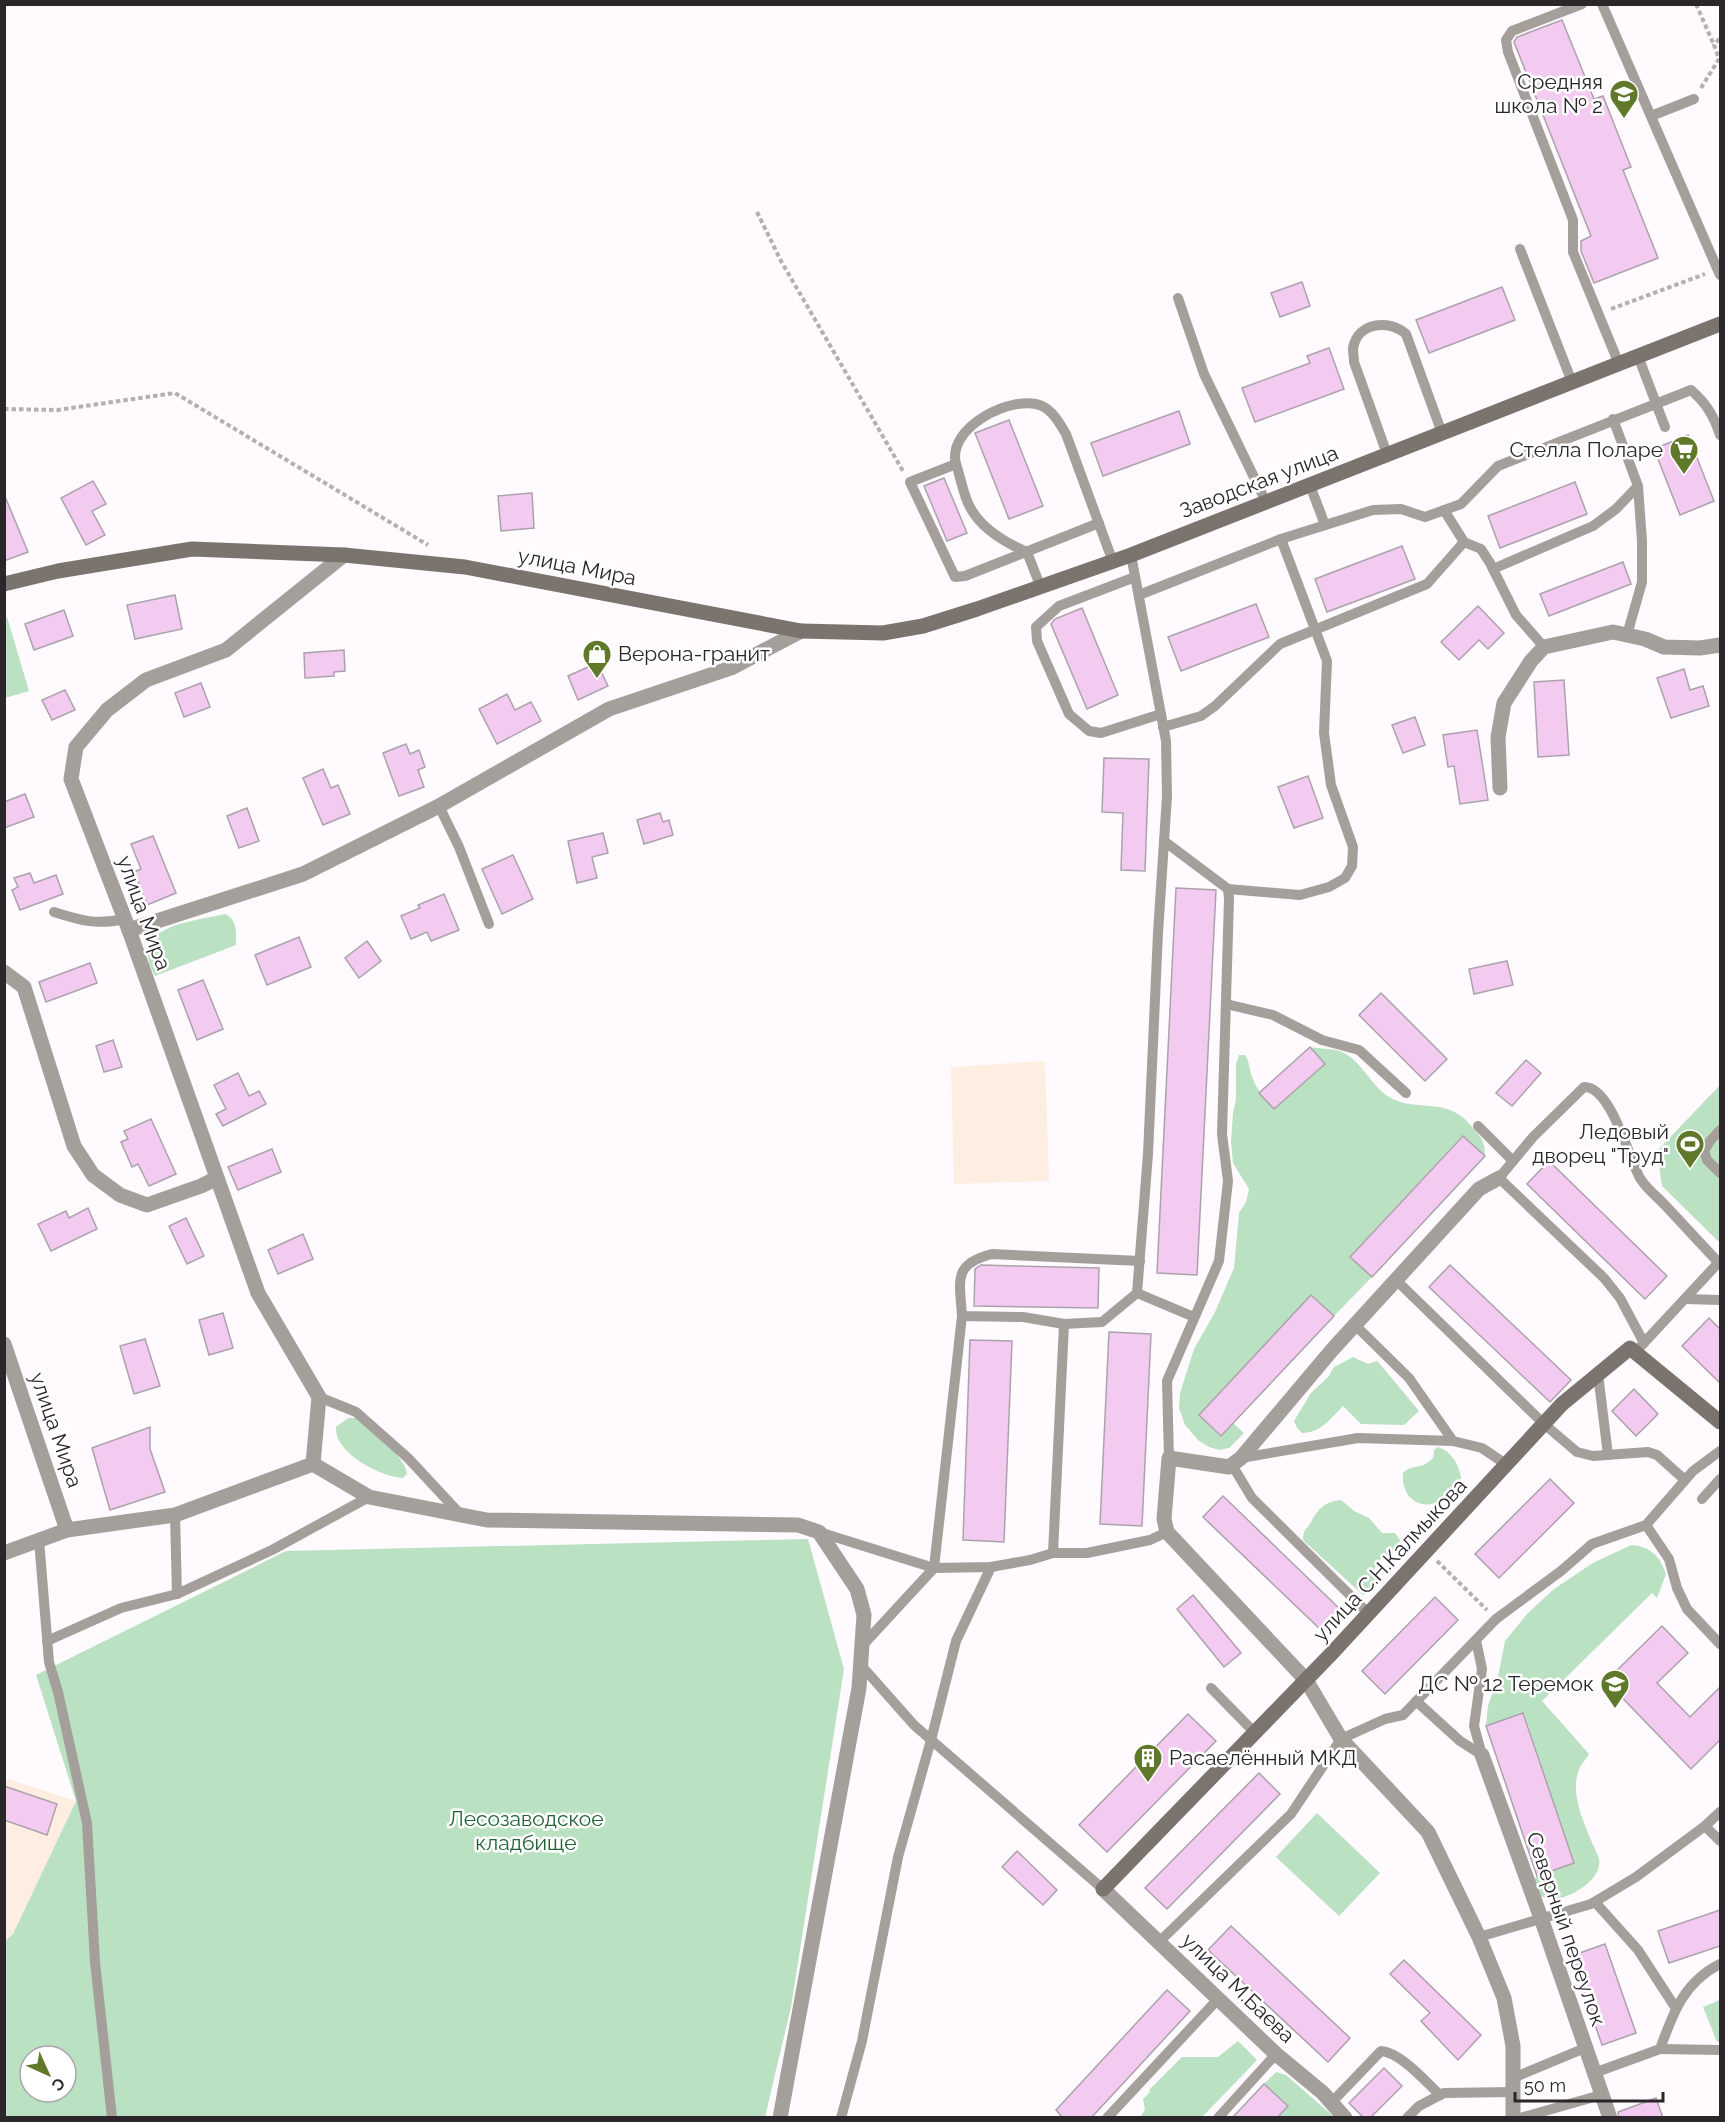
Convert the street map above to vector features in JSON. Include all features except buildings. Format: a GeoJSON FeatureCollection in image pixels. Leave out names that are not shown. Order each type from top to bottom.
{"type":"FeatureCollection","features":[{"type":"Feature","properties":{"kind":"street","name":"Заводская улица"},"geometry":{"type":"LineString","coordinates":[[801,631],[883,633],[923,626],[1041,588],[1113,562],[1720,324]]}},
{"type":"Feature","properties":{"kind":"street","name":"улица Мира"},"geometry":{"type":"LineString","coordinates":[[4,584],[58,571],[192,549],[344,555],[465,567],[801,631]]}},
{"type":"Feature","properties":{"kind":"street","name":"улица Мира"},"geometry":{"type":"LineString","coordinates":[[319,1397],[258,1293],[127,924],[71,779],[76,747],[107,710],[146,680],[226,650],[344,555]]}},
{"type":"Feature","properties":{"kind":"street"},"geometry":{"type":"LineString","coordinates":[[127,924],[303,874],[439,806],[609,710],[731,668],[801,631]]}},
{"type":"Feature","properties":{"kind":"street"},"geometry":{"type":"LineString","coordinates":[[1500,788],[1498,737],[1504,703],[1531,661],[1544,646],[1613,632],[1645,639],[1664,647],[1700,648],[1720,645]]}},
{"type":"Feature","properties":{"kind":"street"},"geometry":{"type":"LineString","coordinates":[[4,972],[24,987],[74,1146],[93,1175],[120,1195],[147,1204],[201,1186],[217,1178]]}},
{"type":"Feature","properties":{"kind":"street"},"geometry":{"type":"LineString","coordinates":[[1499,1178],[1479,1189],[1355,1325],[1237,1462],[1229,1467],[1169,1458],[1164,1519],[1167,1532],[1306,1680],[1341,1739],[1428,1832],[1479,1937],[1504,1998],[1513,2046],[1513,2118]]}},
{"type":"Feature","properties":{"kind":"street","name":"улица Мира"},"geometry":{"type":"LineString","coordinates":[[4,1344],[68,1530]]}},
{"type":"Feature","properties":{"kind":"street"},"geometry":{"type":"LineString","coordinates":[[1640,1347],[1720,1422]]}},
{"type":"Feature","properties":{"kind":"street","name":"улица С.Н.Калмыкова"},"geometry":{"type":"LineString","coordinates":[[1102,1889],[1369,1614],[1562,1404],[1630,1348],[1640,1347]]}},
{"type":"Feature","properties":{"kind":"street"},"geometry":{"type":"LineString","coordinates":[[313,1464],[319,1397]]}},
{"type":"Feature","properties":{"kind":"street"},"geometry":{"type":"LineString","coordinates":[[313,1464],[369,1497],[487,1520],[798,1525],[819,1532],[857,1589],[864,1615],[862,1646],[859,1688],[780,2118]]}},
{"type":"Feature","properties":{"kind":"street"},"geometry":{"type":"LineString","coordinates":[[4,1553],[68,1530],[175,1515],[313,1464]]}},
{"type":"Feature","properties":{"kind":"street","name":"Северный переулок"},"geometry":{"type":"LineString","coordinates":[[1482,1755],[1610,2118]]}},
{"type":"Feature","properties":{"kind":"street","name":"улица М.Баева"},"geometry":{"type":"LineString","coordinates":[[1102,1889],[1276,2054],[1323,2093],[1345,2118]]}},
{"type":"Feature","properties":{"kind":"lane"},"geometry":{"type":"LineString","coordinates":[[1582,4],[1512,31],[1506,40],[1508,52],[1573,220],[1573,252],[1618,364]]}},
{"type":"Feature","properties":{"kind":"lane"},"geometry":{"type":"LineString","coordinates":[[1602,4],[1719,272]]}},
{"type":"Feature","properties":{"kind":"lane"},"geometry":{"type":"LineString","coordinates":[[1651,116],[1694,99]]}},
{"type":"Feature","properties":{"kind":"lane"},"geometry":{"type":"LineString","coordinates":[[1520,249],[1572,382]]}},
{"type":"Feature","properties":{"kind":"lane"},"geometry":{"type":"LineString","coordinates":[[1178,298],[1204,374],[1266,502]]}},
{"type":"Feature","properties":{"kind":"lane"},"geometry":{"type":"LineString","coordinates":[[1388,454],[1354,362],[1353,349],[1357,338],[1365,330],[1374,326],[1387,323],[1398,327],[1406,334],[1442,433]]}},
{"type":"Feature","properties":{"kind":"lane"},"geometry":{"type":"LineString","coordinates":[[1638,356],[1665,427]]}},
{"type":"Feature","properties":{"kind":"lane"},"geometry":{"type":"LineString","coordinates":[[1138,595],[1281,538],[1373,510],[1401,509],[1425,517],[1461,504],[1498,466],[1691,390],[1717,414],[1720,435]]}},
{"type":"Feature","properties":{"kind":"lane"},"geometry":{"type":"LineString","coordinates":[[1041,588],[1027,552],[1006,543],[988,529],[970,509],[956,464],[957,442],[973,423],[989,414],[1024,402],[1042,406],[1056,417],[1066,434],[1113,562]]}},
{"type":"Feature","properties":{"kind":"lane"},"geometry":{"type":"LineString","coordinates":[[1613,420],[1638,486],[1642,541],[1642,582],[1627,635]]}},
{"type":"Feature","properties":{"kind":"lane"},"geometry":{"type":"LineString","coordinates":[[956,464],[910,482],[955,577],[965,576],[1098,523]]}},
{"type":"Feature","properties":{"kind":"lane"},"geometry":{"type":"LineString","coordinates":[[1310,485],[1324,525]]}},
{"type":"Feature","properties":{"kind":"lane"},"geometry":{"type":"LineString","coordinates":[[1493,569],[1593,526],[1616,509],[1638,486]]}},
{"type":"Feature","properties":{"kind":"lane"},"geometry":{"type":"LineString","coordinates":[[1444,510],[1464,542],[1481,549],[1516,615],[1544,646]]}},
{"type":"Feature","properties":{"kind":"lane"},"geometry":{"type":"LineString","coordinates":[[1164,841],[1228,889],[1300,895],[1329,887],[1345,878],[1352,866],[1353,847],[1331,785],[1324,733],[1327,662],[1281,538]]}},
{"type":"Feature","properties":{"kind":"lane"},"geometry":{"type":"LineString","coordinates":[[1163,727],[1201,716],[1215,706],[1280,644],[1427,584],[1464,542]]}},
{"type":"Feature","properties":{"kind":"lane"},"geometry":{"type":"LineString","coordinates":[[962,1316],[1023,1317],[1064,1324],[1102,1322],[1137,1293],[1148,1155],[1167,796],[1166,741],[1131,555]]}},
{"type":"Feature","properties":{"kind":"lane"},"geometry":{"type":"LineString","coordinates":[[1135,577],[1059,606],[1036,627],[1037,641],[1069,714],[1089,731],[1101,733],[1161,714]]}},
{"type":"Feature","properties":{"kind":"lane"},"geometry":{"type":"LineString","coordinates":[[439,806],[459,847],[489,924]]}},
{"type":"Feature","properties":{"kind":"lane"},"geometry":{"type":"LineString","coordinates":[[1169,1458],[1167,1381],[1220,1261],[1228,1182],[1222,1134],[1228,889]]}},
{"type":"Feature","properties":{"kind":"lane"},"geometry":{"type":"LineString","coordinates":[[54,912],[90,923],[127,924]]}},
{"type":"Feature","properties":{"kind":"lane"},"geometry":{"type":"LineString","coordinates":[[1226,1004],[1273,1015],[1322,1040],[1359,1050],[1406,1093]]}},
{"type":"Feature","properties":{"kind":"lane"},"geometry":{"type":"LineString","coordinates":[[1584,1087],[1588,1087],[1608,1106],[1640,1179],[1720,1262],[1640,1347],[1620,1298],[1604,1278],[1499,1178],[1513,1161],[1533,1137],[1584,1087]]}},
{"type":"Feature","properties":{"kind":"lane"},"geometry":{"type":"LineString","coordinates":[[1478,1126],[1513,1161]]}},
{"type":"Feature","properties":{"kind":"lane"},"geometry":{"type":"LineString","coordinates":[[1720,1130],[1704,1151],[1707,1160],[1720,1173]]}},
{"type":"Feature","properties":{"kind":"lane"},"geometry":{"type":"LineString","coordinates":[[862,1646],[934,1568],[962,1316],[960,1282],[963,1269],[968,1262],[992,1254],[1140,1261]]}},
{"type":"Feature","properties":{"kind":"lane"},"geometry":{"type":"LineString","coordinates":[[1396,1280],[1544,1424],[1577,1452],[1593,1456],[1648,1452],[1657,1455],[1686,1480]]}},
{"type":"Feature","properties":{"kind":"lane"},"geometry":{"type":"LineString","coordinates":[[1137,1293],[1194,1317]]}},
{"type":"Feature","properties":{"kind":"lane"},"geometry":{"type":"LineString","coordinates":[[1686,1299],[1720,1300]]}},
{"type":"Feature","properties":{"kind":"lane"},"geometry":{"type":"LineString","coordinates":[[1053,1553],[1064,1324]]}},
{"type":"Feature","properties":{"kind":"lane"},"geometry":{"type":"LineString","coordinates":[[1355,1325],[1409,1377],[1453,1441]]}},
{"type":"Feature","properties":{"kind":"lane"},"geometry":{"type":"LineString","coordinates":[[1598,1374],[1608,1455]]}},
{"type":"Feature","properties":{"kind":"lane"},"geometry":{"type":"LineString","coordinates":[[319,1397],[356,1412],[408,1458],[461,1515]]}},
{"type":"Feature","properties":{"kind":"lane"},"geometry":{"type":"LineString","coordinates":[[1369,1614],[1252,1498],[1237,1462],[1358,1438],[1453,1441],[1482,1448],[1507,1465]]}},
{"type":"Feature","properties":{"kind":"lane"},"geometry":{"type":"LineString","coordinates":[[1159,1942],[1291,1814],[1341,1739],[1385,1719],[1403,1715],[1496,1619],[1561,1571],[1592,1544],[1646,1525],[1693,1471],[1720,1451]]}},
{"type":"Feature","properties":{"kind":"lane"},"geometry":{"type":"LineString","coordinates":[[1702,1499],[1720,1479]]}},
{"type":"Feature","properties":{"kind":"lane"},"geometry":{"type":"LineString","coordinates":[[47,1641],[121,1608],[177,1594],[272,1550],[369,1497]]}},
{"type":"Feature","properties":{"kind":"lane"},"geometry":{"type":"LineString","coordinates":[[175,1515],[177,1594]]}},
{"type":"Feature","properties":{"kind":"lane"},"geometry":{"type":"LineString","coordinates":[[1646,1525],[1669,1559],[1677,1588],[1687,1609],[1720,1644]]}},
{"type":"Feature","properties":{"kind":"lane"},"geometry":{"type":"LineString","coordinates":[[819,1532],[934,1568],[991,1567],[1053,1553],[1087,1553],[1150,1540],[1167,1532]]}},
{"type":"Feature","properties":{"kind":"lane"},"geometry":{"type":"LineString","coordinates":[[39,1540],[49,1662],[58,1692],[87,1822],[94,1962],[112,2118]]}},
{"type":"Feature","properties":{"kind":"lane"},"geometry":{"type":"LineString","coordinates":[[841,2118],[862,2040],[898,1857],[956,1641],[991,1567]]}},
{"type":"Feature","properties":{"kind":"lane"},"geometry":{"type":"LineString","coordinates":[[1476,1640],[1482,1669],[1474,1726],[1482,1755]]}},
{"type":"Feature","properties":{"kind":"lane"},"geometry":{"type":"LineString","coordinates":[[860,1664],[914,1725],[1102,1889]]}},
{"type":"Feature","properties":{"kind":"lane"},"geometry":{"type":"LineString","coordinates":[[1211,1688],[1255,1733]]}},
{"type":"Feature","properties":{"kind":"lane"},"geometry":{"type":"LineString","coordinates":[[1416,1701],[1460,1741],[1482,1755]]}},
{"type":"Feature","properties":{"kind":"lane"},"geometry":{"type":"LineString","coordinates":[[1479,1937],[1595,1902],[1636,1877],[1705,1826],[1720,1812]]}},
{"type":"Feature","properties":{"kind":"lane"},"geometry":{"type":"LineString","coordinates":[[1705,1826],[1720,1841]]}},
{"type":"Feature","properties":{"kind":"lane"},"geometry":{"type":"LineString","coordinates":[[1595,1902],[1638,1950],[1675,2007]]}},
{"type":"Feature","properties":{"kind":"lane"},"geometry":{"type":"LineString","coordinates":[[1660,2049],[1675,2007],[1695,1981],[1720,1964]]}},
{"type":"Feature","properties":{"kind":"lane"},"geometry":{"type":"LineString","coordinates":[[1107,2118],[1218,1999]]}},
{"type":"Feature","properties":{"kind":"lane"},"geometry":{"type":"LineString","coordinates":[[1407,2118],[1419,2106],[1444,2093],[1513,2085],[1585,2048]]}},
{"type":"Feature","properties":{"kind":"lane"},"geometry":{"type":"LineString","coordinates":[[1593,2073],[1660,2049],[1720,2050]]}},
{"type":"Feature","properties":{"kind":"lane"},"geometry":{"type":"LineString","coordinates":[[1332,2102],[1382,2051],[1398,2057],[1440,2095]]}},
{"type":"Feature","properties":{"kind":"lane"},"geometry":{"type":"LineString","coordinates":[[1218,2118],[1276,2054]]}},
{"type":"Feature","properties":{"kind":"lane"},"geometry":{"type":"LineString","coordinates":[[1520,2118],[1601,2095]]}},
{"type":"Feature","properties":{"kind":"path"},"geometry":{"type":"LineString","coordinates":[[1694,99],[1719,59],[1696,4]]}},
{"type":"Feature","properties":{"kind":"path"},"geometry":{"type":"LineString","coordinates":[[1714,45],[1720,38]]}},
{"type":"Feature","properties":{"kind":"path"},"geometry":{"type":"LineString","coordinates":[[757,212],[781,261],[910,482]]}},
{"type":"Feature","properties":{"kind":"path"},"geometry":{"type":"LineString","coordinates":[[1599,313],[1719,272]]}},
{"type":"Feature","properties":{"kind":"path"},"geometry":{"type":"LineString","coordinates":[[4,409],[57,410],[176,393],[436,550]]}},
{"type":"Feature","properties":{"kind":"path"},"geometry":{"type":"LineString","coordinates":[[1427,1552],[1496,1619]]}},
{"type":"Feature","properties":{"kind":"shaded area"},"geometry":{"type":"Polygon","coordinates":[[[1045,1061],[1049,1181],[954,1184],[951,1067],[1045,1061]]]}},
{"type":"Feature","properties":{"kind":"shaded area"},"geometry":{"type":"Polygon","coordinates":[[[5,1778],[76,1801],[13,1934],[5,1941],[5,1778]]]}},
{"type":"Feature","properties":{"kind":"green space"},"geometry":{"type":"Polygon","coordinates":[[[7,617],[29,691],[5,698],[4,618],[7,617]]]}},
{"type":"Feature","properties":{"kind":"green space"},"geometry":{"type":"Polygon","coordinates":[[[225,914],[234,923],[236,945],[155,976],[148,959],[149,946],[156,936],[181,924],[225,914]]]}},
{"type":"Feature","properties":{"kind":"green space"},"geometry":{"type":"Polygon","coordinates":[[[1310,1047],[1335,1050],[1349,1056],[1377,1087],[1389,1097],[1400,1102],[1453,1111],[1463,1118],[1481,1138],[1484,1143],[1485,1156],[1462,1136],[1350,1256],[1372,1277],[1334,1316],[1311,1296],[1199,1415],[1220,1436],[1233,1423],[1244,1433],[1229,1448],[1219,1450],[1198,1440],[1185,1425],[1179,1408],[1180,1393],[1194,1349],[1215,1312],[1234,1268],[1239,1213],[1246,1202],[1249,1189],[1233,1163],[1231,1142],[1236,1099],[1236,1064],[1239,1055],[1245,1055],[1256,1086],[1274,1109],[1325,1064],[1310,1047]]]}},
{"type":"Feature","properties":{"kind":"green space","name":"Ледовый дворец \"Труд\""},"geometry":{"type":"Polygon","coordinates":[[[1720,1085],[1720,1243],[1662,1186],[1657,1151],[1720,1085]]]}},
{"type":"Feature","properties":{"kind":"green space"},"geometry":{"type":"Polygon","coordinates":[[[1353,1357],[1368,1364],[1377,1361],[1419,1411],[1404,1425],[1361,1424],[1343,1406],[1320,1428],[1302,1433],[1294,1421],[1311,1393],[1328,1377],[1334,1367],[1353,1357]]]}},
{"type":"Feature","properties":{"kind":"green space"},"geometry":{"type":"Polygon","coordinates":[[[348,1418],[356,1418],[401,1459],[407,1474],[403,1478],[383,1473],[360,1462],[343,1446],[337,1437],[336,1427],[348,1418]]]}},
{"type":"Feature","properties":{"kind":"green space"},"geometry":{"type":"Polygon","coordinates":[[[1438,1447],[1454,1459],[1461,1478],[1446,1498],[1439,1502],[1423,1504],[1407,1494],[1403,1473],[1428,1462],[1433,1458],[1434,1450],[1438,1447]]]}},
{"type":"Feature","properties":{"kind":"green space"},"geometry":{"type":"Polygon","coordinates":[[[1341,1500],[1354,1511],[1369,1518],[1382,1533],[1395,1533],[1400,1540],[1393,1552],[1378,1561],[1374,1575],[1376,1587],[1363,1595],[1303,1540],[1305,1531],[1319,1510],[1326,1504],[1341,1500]]]}},
{"type":"Feature","properties":{"kind":"green space","name":"Лесозаводское кладбище"},"geometry":{"type":"Polygon","coordinates":[[[808,1539],[844,1669],[791,2007],[765,2117],[5,2118],[5,1941],[13,1934],[76,1801],[36,1675],[286,1551],[808,1539]]]}},
{"type":"Feature","properties":{"kind":"green space"},"geometry":{"type":"Polygon","coordinates":[[[1631,1545],[1649,1550],[1664,1568],[1666,1574],[1657,1598],[1652,1593],[1542,1701],[1589,1754],[1579,1770],[1576,1795],[1599,1859],[1599,1866],[1591,1880],[1577,1891],[1554,1899],[1540,1896],[1532,1881],[1537,1876],[1574,1863],[1524,1713],[1486,1726],[1488,1705],[1497,1682],[1505,1641],[1527,1614],[1554,1589],[1593,1563],[1631,1545]]]}},
{"type":"Feature","properties":{"kind":"green space"},"geometry":{"type":"Polygon","coordinates":[[[1317,1813],[1380,1873],[1339,1916],[1276,1857],[1317,1813]]]}},
{"type":"Feature","properties":{"kind":"green space"},"geometry":{"type":"Polygon","coordinates":[[[1720,2000],[1720,2041],[1717,2042],[1703,2007],[1720,2000]]]}},
{"type":"Feature","properties":{"kind":"green space"},"geometry":{"type":"Polygon","coordinates":[[[1238,2041],[1257,2060],[1202,2117],[1140,2117],[1145,2110],[1143,2099],[1150,2092],[1149,2090],[1182,2057],[1218,2057],[1238,2041]]]}},
{"type":"Feature","properties":{"kind":"green space"},"geometry":{"type":"Polygon","coordinates":[[[1276,2072],[1286,2075],[1334,2117],[1277,2117],[1287,2106],[1264,2084],[1276,2072]]]}},
{"type":"Feature","properties":{"kind":"place","name":"Средняя школа № 2"},"geometry":{"type":"Point","coordinates":[1624,120]}},
{"type":"Feature","properties":{"kind":"place","name":"Стелла Поларе"},"geometry":{"type":"Point","coordinates":[1684,476]}},
{"type":"Feature","properties":{"kind":"place","name":"Верона-гранит"},"geometry":{"type":"Point","coordinates":[597,680]}},
{"type":"Feature","properties":{"kind":"place","name":"Ледовый дворец \"Труд\""},"geometry":{"type":"Point","coordinates":[1690,1170]}},
{"type":"Feature","properties":{"kind":"place","name":"ДС № 12 Теремок"},"geometry":{"type":"Point","coordinates":[1615,1710]}},
{"type":"Feature","properties":{"kind":"place","name":"Расаелённый МКД"},"geometry":{"type":"Point","coordinates":[1148,1784]}}]}
